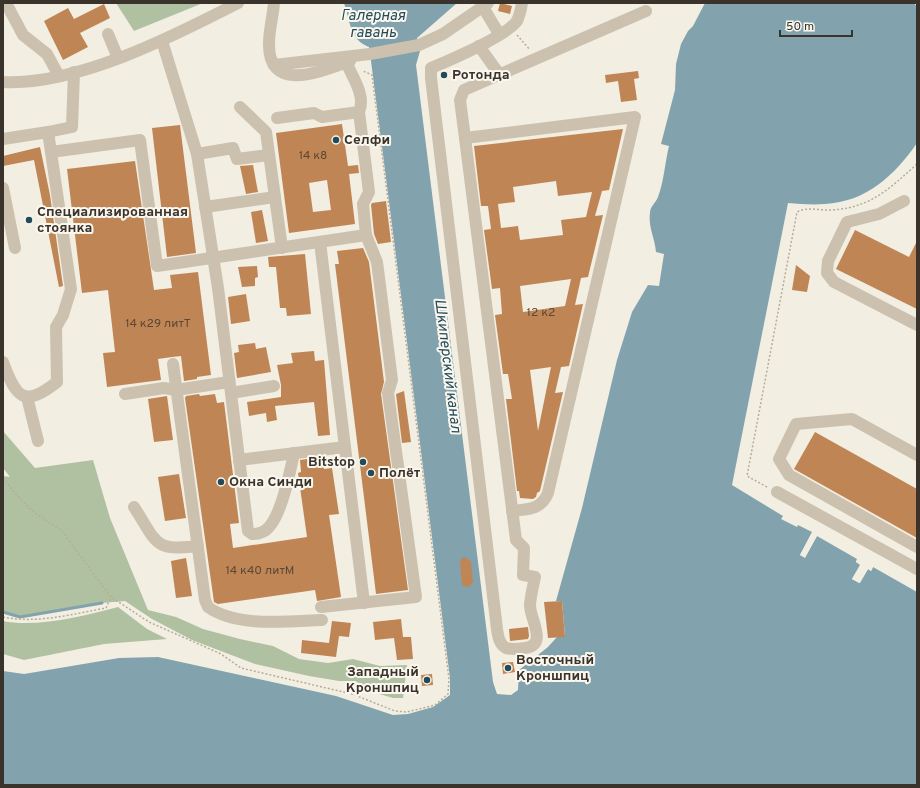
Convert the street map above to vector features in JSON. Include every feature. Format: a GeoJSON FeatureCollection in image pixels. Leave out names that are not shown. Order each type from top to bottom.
{"type":"FeatureCollection","features":[{"type":"Feature","properties":{"kind":"street"},"geometry":{"type":"LineString","coordinates":[[6,3],[22,35],[47,54],[59,76]]}},
{"type":"Feature","properties":{"kind":"street"},"geometry":{"type":"LineString","coordinates":[[3,82],[22,83],[59,76],[118,58],[162,41],[238,3]]}},
{"type":"Feature","properties":{"kind":"street"},"geometry":{"type":"LineString","coordinates":[[274,3],[269,42],[270,58],[274,65],[287,75],[304,76],[318,73],[370,54]]}},
{"type":"Feature","properties":{"kind":"street"},"geometry":{"type":"LineString","coordinates":[[522,3],[519,16],[511,26],[457,58],[431,68],[497,629],[501,643],[506,648],[513,649],[533,646],[537,636],[536,627],[531,616],[530,604],[535,576],[523,575],[524,548],[516,540],[465,138],[461,94],[464,90],[499,74],[646,10]]}},
{"type":"Feature","properties":{"kind":"street"},"geometry":{"type":"LineString","coordinates":[[274,65],[370,54],[419,45],[443,34],[485,5],[499,34]]}},
{"type":"Feature","properties":{"kind":"street"},"geometry":{"type":"LineString","coordinates":[[108,34],[118,58]]}},
{"type":"Feature","properties":{"kind":"street"},"geometry":{"type":"LineString","coordinates":[[162,41],[197,154],[214,258],[248,531],[252,534],[256,534],[269,528],[276,516],[294,453]]}},
{"type":"Feature","properties":{"kind":"street"},"geometry":{"type":"LineString","coordinates":[[479,46],[499,74]]}},
{"type":"Feature","properties":{"kind":"street"},"geometry":{"type":"LineString","coordinates":[[321,607],[416,597],[388,393],[392,380],[377,262],[366,235],[363,204],[369,192],[359,112],[363,104],[362,98],[346,62]]}},
{"type":"Feature","properties":{"kind":"street"},"geometry":{"type":"LineString","coordinates":[[3,139],[72,127],[74,72]]}},
{"type":"Feature","properties":{"kind":"street"},"geometry":{"type":"LineString","coordinates":[[240,106],[266,132],[282,248]]}},
{"type":"Feature","properties":{"kind":"street"},"geometry":{"type":"LineString","coordinates":[[277,118],[314,113],[322,117],[359,112]]}},
{"type":"Feature","properties":{"kind":"street"},"geometry":{"type":"LineString","coordinates":[[465,138],[635,117],[548,493],[545,501],[539,507],[512,511]]}},
{"type":"Feature","properties":{"kind":"street"},"geometry":{"type":"LineString","coordinates":[[3,362],[9,378],[18,393],[27,397],[42,394],[57,382],[56,327],[63,315],[71,289],[48,132]]}},
{"type":"Feature","properties":{"kind":"street"},"geometry":{"type":"LineString","coordinates":[[51,152],[140,140],[157,266],[366,235]]}},
{"type":"Feature","properties":{"kind":"street"},"geometry":{"type":"LineString","coordinates":[[197,154],[233,148],[237,159],[269,155]]}},
{"type":"Feature","properties":{"kind":"street"},"geometry":{"type":"LineString","coordinates":[[3,188],[15,248]]}},
{"type":"Feature","properties":{"kind":"street"},"geometry":{"type":"LineString","coordinates":[[205,207],[275,197]]}},
{"type":"Feature","properties":{"kind":"street"},"geometry":{"type":"LineString","coordinates":[[904,201],[879,214],[847,222],[828,261],[827,273],[834,282],[917,325]]}},
{"type":"Feature","properties":{"kind":"street"},"geometry":{"type":"LineString","coordinates":[[320,242],[364,603]]}},
{"type":"Feature","properties":{"kind":"street"},"geometry":{"type":"LineString","coordinates":[[173,364],[205,600],[208,607],[213,611],[235,619],[256,621],[322,620]]}},
{"type":"Feature","properties":{"kind":"street"},"geometry":{"type":"LineString","coordinates":[[124,394],[164,388],[176,390],[274,386]]}},
{"type":"Feature","properties":{"kind":"street"},"geometry":{"type":"LineString","coordinates":[[27,397],[38,442]]}},
{"type":"Feature","properties":{"kind":"street"},"geometry":{"type":"LineString","coordinates":[[917,455],[852,419],[796,424],[779,459],[789,475],[917,548]]}},
{"type":"Feature","properties":{"kind":"street"},"geometry":{"type":"LineString","coordinates":[[239,460],[344,447]]}},
{"type":"Feature","properties":{"kind":"street"},"geometry":{"type":"LineString","coordinates":[[778,492],[917,569]]}},
{"type":"Feature","properties":{"kind":"street"},"geometry":{"type":"LineString","coordinates":[[134,507],[156,541],[165,547],[176,549],[198,546]]}},
{"type":"Feature","properties":{"kind":"path"},"geometry":{"type":"LineString","coordinates":[[511,26],[518,38],[528,47],[534,59]]}},
{"type":"Feature","properties":{"kind":"path"},"geometry":{"type":"LineString","coordinates":[[3,478],[19,498],[35,513],[62,531],[111,597],[149,622],[221,654],[241,668],[352,694],[395,711],[407,712],[435,706],[448,694],[448,679],[372,75]]}},
{"type":"Feature","properties":{"kind":"path"},"geometry":{"type":"LineString","coordinates":[[778,492],[747,476],[797,212],[804,209],[832,210],[848,208],[871,201],[887,190],[917,164]]}},
{"type":"Feature","properties":{"kind":"path"},"geometry":{"type":"LineString","coordinates":[[438,312],[443,357]]}},
{"type":"Feature","properties":{"kind":"path"},"geometry":{"type":"LineString","coordinates":[[440,332],[449,331]]}},
{"type":"Feature","properties":{"kind":"path"},"geometry":{"type":"LineString","coordinates":[[446,378],[452,425]]}},
{"type":"Feature","properties":{"kind":"path"},"geometry":{"type":"LineString","coordinates":[[449,402],[458,401]]}},
{"type":"Feature","properties":{"kind":"path"},"geometry":{"type":"LineString","coordinates":[[3,618],[18,621],[41,619],[106,608],[111,597]]}},
{"type":"Feature","properties":{"kind":"green space"},"geometry":{"type":"Polygon","coordinates":[[[116,3],[203,3],[134,31],[116,3]]]}},
{"type":"Feature","properties":{"kind":"green space"},"geometry":{"type":"Polygon","coordinates":[[[3,431],[35,468],[93,460],[110,518],[148,610],[176,617],[203,629],[273,646],[299,659],[328,663],[353,659],[380,666],[407,665],[403,698],[393,698],[376,693],[370,687],[354,681],[339,681],[309,676],[255,664],[192,640],[152,619],[125,601],[102,603],[20,617],[3,612],[3,476],[10,477],[3,468],[3,431]]]}},
{"type":"Feature","properties":{"kind":"green space"},"geometry":{"type":"Polygon","coordinates":[[[118,607],[147,629],[167,639],[104,644],[24,660],[3,654],[3,621],[16,623],[45,622],[90,614],[118,607]]]}},
{"type":"Feature","properties":{"kind":"water"},"geometry":{"type":"Polygon","coordinates":[[[344,3],[457,3],[417,38],[420,51],[416,65],[493,682],[497,694],[511,695],[518,690],[519,670],[548,647],[557,637],[565,636],[562,601],[556,601],[582,508],[617,360],[632,312],[648,285],[659,286],[664,254],[656,252],[650,223],[650,211],[658,197],[663,178],[669,146],[661,144],[675,90],[676,64],[681,44],[688,31],[693,26],[705,3],[914,3],[917,7],[917,143],[889,176],[878,185],[854,198],[825,204],[788,203],[732,485],[783,516],[781,519],[812,532],[800,555],[805,557],[817,536],[857,559],[856,562],[861,564],[852,579],[860,583],[868,569],[871,571],[873,567],[917,592],[917,785],[3,785],[3,671],[24,674],[119,658],[158,657],[336,696],[393,715],[408,714],[433,707],[450,695],[450,678],[369,47],[358,40],[354,35],[344,3]]]}},
{"type":"Feature","properties":{"kind":"pier"},"geometry":{"type":"Polygon","coordinates":[[[813,531],[814,533],[802,554],[804,555],[815,535],[818,534],[805,558],[800,555],[813,531]]]}},
{"type":"Feature","properties":{"kind":"pier"},"geometry":{"type":"Polygon","coordinates":[[[858,557],[858,561],[863,565],[855,579],[859,581],[866,567],[870,568],[874,565],[871,571],[868,569],[859,583],[852,579],[860,565],[856,562],[858,557]]]}},
{"type":"Feature","properties":{"kind":"building"},"geometry":{"type":"Polygon","coordinates":[[[500,3],[512,6],[510,14],[498,11],[500,3]]]}},
{"type":"Feature","properties":{"kind":"building"},"geometry":{"type":"Polygon","coordinates":[[[104,4],[110,18],[80,33],[88,47],[63,60],[44,21],[68,8],[74,19],[104,4]]]}},
{"type":"Feature","properties":{"kind":"building"},"geometry":{"type":"Polygon","coordinates":[[[638,71],[639,78],[634,79],[637,100],[621,102],[618,81],[606,83],[605,75],[638,71]]]}},
{"type":"Feature","properties":{"kind":"building"},"geometry":{"type":"Polygon","coordinates":[[[342,124],[348,166],[358,165],[359,173],[349,174],[355,224],[289,233],[276,133],[342,124]],[[327,180],[309,183],[313,212],[331,210],[327,180]]]}},
{"type":"Feature","properties":{"kind":"building"},"geometry":{"type":"Polygon","coordinates":[[[180,125],[196,253],[167,257],[152,128],[180,125]]]}},
{"type":"Feature","properties":{"kind":"building"},"geometry":{"type":"Polygon","coordinates":[[[623,129],[609,190],[602,191],[595,216],[603,215],[588,277],[581,278],[575,305],[583,304],[569,366],[561,367],[555,393],[563,392],[540,491],[533,499],[520,498],[519,491],[517,491],[506,399],[512,399],[508,374],[503,374],[495,315],[502,314],[500,288],[492,289],[484,230],[491,229],[488,206],[481,206],[474,146],[623,129]],[[556,181],[513,187],[515,202],[498,204],[501,228],[518,226],[520,240],[563,235],[561,220],[586,217],[592,192],[558,196],[556,181]],[[571,279],[520,286],[523,312],[565,306],[571,279]],[[551,367],[530,370],[538,431],[551,367]]]}},
{"type":"Feature","properties":{"kind":"building"},"geometry":{"type":"Polygon","coordinates":[[[40,147],[50,195],[63,286],[59,287],[34,160],[3,166],[3,156],[40,147]]]}},
{"type":"Feature","properties":{"kind":"building"},"geometry":{"type":"Polygon","coordinates":[[[135,161],[154,290],[172,288],[170,275],[198,272],[211,375],[184,381],[181,356],[172,357],[158,359],[161,380],[107,387],[103,353],[115,352],[108,290],[82,293],[67,169],[135,161]]]}},
{"type":"Feature","properties":{"kind":"building"},"geometry":{"type":"Polygon","coordinates":[[[253,165],[258,192],[246,194],[240,166],[253,165]]]}},
{"type":"Feature","properties":{"kind":"building"},"geometry":{"type":"Polygon","coordinates":[[[386,201],[391,242],[378,244],[374,234],[371,205],[372,203],[386,201]]]}},
{"type":"Feature","properties":{"kind":"building"},"geometry":{"type":"Polygon","coordinates":[[[262,210],[268,241],[256,243],[251,212],[262,210]]]}},
{"type":"Feature","properties":{"kind":"building"},"geometry":{"type":"Polygon","coordinates":[[[855,230],[909,257],[917,241],[917,309],[836,269],[855,230]]]}},
{"type":"Feature","properties":{"kind":"building"},"geometry":{"type":"Polygon","coordinates":[[[363,248],[369,262],[384,382],[381,394],[408,590],[376,594],[335,264],[339,264],[337,251],[363,248]]]}},
{"type":"Feature","properties":{"kind":"building"},"geometry":{"type":"Polygon","coordinates":[[[305,254],[311,314],[287,316],[286,308],[280,308],[276,267],[269,267],[268,257],[305,254]]]}},
{"type":"Feature","properties":{"kind":"building"},"geometry":{"type":"Polygon","coordinates":[[[796,265],[810,276],[807,292],[792,290],[796,265]]]}},
{"type":"Feature","properties":{"kind":"building"},"geometry":{"type":"Polygon","coordinates":[[[257,266],[258,277],[255,278],[255,286],[242,287],[238,267],[257,266]]]}},
{"type":"Feature","properties":{"kind":"building"},"geometry":{"type":"Polygon","coordinates":[[[246,294],[250,321],[231,324],[228,297],[246,294]]]}},
{"type":"Feature","properties":{"kind":"building"},"geometry":{"type":"Polygon","coordinates":[[[255,343],[256,349],[266,347],[271,372],[237,378],[234,353],[239,352],[238,345],[255,343]]]}},
{"type":"Feature","properties":{"kind":"building"},"geometry":{"type":"Polygon","coordinates":[[[314,351],[315,361],[324,360],[330,435],[318,436],[314,402],[275,406],[277,420],[267,422],[266,413],[249,416],[247,402],[281,397],[281,385],[277,365],[293,363],[291,353],[314,351]]]}},
{"type":"Feature","properties":{"kind":"building"},"geometry":{"type":"Polygon","coordinates":[[[404,391],[411,442],[402,443],[396,394],[404,391]]]}},
{"type":"Feature","properties":{"kind":"building"},"geometry":{"type":"Polygon","coordinates":[[[199,394],[200,396],[215,394],[217,403],[224,402],[239,523],[230,524],[233,548],[307,537],[298,473],[301,472],[300,460],[322,457],[324,469],[332,468],[339,514],[329,515],[341,597],[317,601],[315,590],[218,604],[214,602],[185,398],[186,396],[199,394]]]}},
{"type":"Feature","properties":{"kind":"building"},"geometry":{"type":"Polygon","coordinates":[[[167,396],[173,440],[154,442],[148,399],[167,396]]]}},
{"type":"Feature","properties":{"kind":"building"},"geometry":{"type":"Polygon","coordinates":[[[815,432],[917,489],[917,538],[794,469],[815,432]]]}},
{"type":"Feature","properties":{"kind":"building"},"geometry":{"type":"Polygon","coordinates":[[[179,474],[186,518],[165,521],[158,477],[179,474]]]}},
{"type":"Feature","properties":{"kind":"building"},"geometry":{"type":"Polygon","coordinates":[[[465,557],[471,562],[473,582],[469,587],[463,586],[462,584],[460,563],[462,558],[465,557]]]}},
{"type":"Feature","properties":{"kind":"building"},"geometry":{"type":"Polygon","coordinates":[[[186,558],[192,596],[176,598],[171,561],[186,558]]]}},
{"type":"Feature","properties":{"kind":"building"},"geometry":{"type":"Polygon","coordinates":[[[562,601],[565,637],[548,638],[544,602],[562,601]]]}},
{"type":"Feature","properties":{"kind":"building"},"geometry":{"type":"Polygon","coordinates":[[[401,619],[403,637],[411,637],[413,659],[397,660],[394,638],[375,640],[373,622],[401,619]]]}},
{"type":"Feature","properties":{"kind":"building"},"geometry":{"type":"Polygon","coordinates":[[[332,621],[351,623],[349,637],[339,636],[336,657],[301,653],[302,640],[329,643],[332,621]]]}},
{"type":"Feature","properties":{"kind":"building"},"geometry":{"type":"Polygon","coordinates":[[[528,627],[528,639],[510,641],[509,629],[528,627]]]}},
{"type":"Feature","properties":{"kind":"building","name":"Восточный Кроншпиц"},"geometry":{"type":"Polygon","coordinates":[[[513,662],[515,672],[503,674],[502,663],[513,662]]]}},
{"type":"Feature","properties":{"kind":"building","name":"Западный Кроншпиц"},"geometry":{"type":"Polygon","coordinates":[[[432,674],[433,685],[422,686],[421,675],[432,674]]]}},
{"type":"Feature","properties":{"kind":"waterway"},"geometry":{"type":"LineString","coordinates":[[3,612],[20,617],[102,603]]}},
{"type":"Feature","properties":{"kind":"place","name":"Ротонда"},"geometry":{"type":"Point","coordinates":[444,75]}},
{"type":"Feature","properties":{"kind":"place","name":"Селфи"},"geometry":{"type":"Point","coordinates":[336,140]}},
{"type":"Feature","properties":{"kind":"place","name":"Специализированная стоянка"},"geometry":{"type":"Point","coordinates":[29,220]}},
{"type":"Feature","properties":{"kind":"place","name":"Bitstop"},"geometry":{"type":"Point","coordinates":[363,462]}},
{"type":"Feature","properties":{"kind":"place","name":"Полёт"},"geometry":{"type":"Point","coordinates":[371,473]}},
{"type":"Feature","properties":{"kind":"place","name":"Окна Синди"},"geometry":{"type":"Point","coordinates":[221,482]}},
{"type":"Feature","properties":{"kind":"place","name":"Восточный Кроншпиц"},"geometry":{"type":"Point","coordinates":[508,668]}},
{"type":"Feature","properties":{"kind":"place","name":"Западный Кроншпиц"},"geometry":{"type":"Point","coordinates":[427,680]}},
{"type":"Feature","properties":{"kind":"water label","name":"Галерная гавань"},"geometry":{"type":"Point","coordinates":[373,24]}},
{"type":"Feature","properties":{"kind":"water label","name":"Шкиперский канал"},"geometry":{"type":"Point","coordinates":[447,366]}}]}
